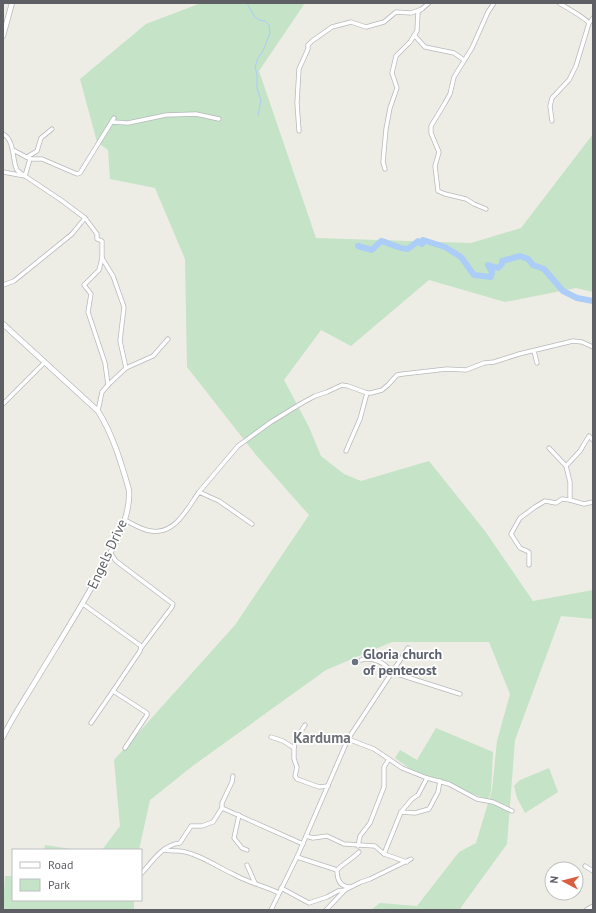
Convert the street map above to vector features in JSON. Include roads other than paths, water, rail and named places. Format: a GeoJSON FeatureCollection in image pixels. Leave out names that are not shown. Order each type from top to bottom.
{"type":"FeatureCollection","features":[{"type":"Feature","properties":{"kind":"street"},"geometry":{"type":"LineString","coordinates":[[3,36],[12,3]]}},
{"type":"Feature","properties":{"kind":"street"},"geometry":{"type":"LineString","coordinates":[[384,169],[383,162],[386,128],[390,108],[397,88],[392,73],[396,56],[410,42],[417,31],[418,12],[429,3]]}},
{"type":"Feature","properties":{"kind":"street"},"geometry":{"type":"LineString","coordinates":[[486,209],[466,199],[438,191],[435,166],[439,152],[431,126],[450,94],[454,77],[472,48],[488,12],[494,3]]}},
{"type":"Feature","properties":{"kind":"street"},"geometry":{"type":"LineString","coordinates":[[559,3],[586,19],[589,23]]}},
{"type":"Feature","properties":{"kind":"street"},"geometry":{"type":"LineString","coordinates":[[299,132],[297,103],[299,69],[308,49],[308,45],[312,41],[332,27],[351,22],[366,26],[384,22],[396,12],[411,13],[422,9]]}},
{"type":"Feature","properties":{"kind":"street"},"geometry":{"type":"LineString","coordinates":[[552,122],[550,106],[552,98],[569,80],[576,66],[589,23],[593,18]]}},
{"type":"Feature","properties":{"kind":"street"},"geometry":{"type":"LineString","coordinates":[[414,35],[425,48],[454,52],[464,60]]}},
{"type":"Feature","properties":{"kind":"street"},"geometry":{"type":"LineString","coordinates":[[112,122],[128,123],[166,114],[196,114],[219,119]]}},
{"type":"Feature","properties":{"kind":"street"},"geometry":{"type":"LineString","coordinates":[[13,150],[29,158],[42,159],[77,174],[80,173],[114,118]]}},
{"type":"Feature","properties":{"kind":"street"},"geometry":{"type":"LineString","coordinates":[[25,176],[29,158],[37,152],[41,138],[52,129]]}},
{"type":"Feature","properties":{"kind":"street"},"geometry":{"type":"LineString","coordinates":[[3,134],[6,136],[13,150],[18,171],[85,218],[97,234],[97,239],[102,241],[102,258],[99,270],[84,285],[91,294],[88,312],[105,363],[108,385]]}},
{"type":"Feature","properties":{"kind":"street"},"geometry":{"type":"LineString","coordinates":[[3,172],[25,176]]}},
{"type":"Feature","properties":{"kind":"street"},"geometry":{"type":"LineString","coordinates":[[3,285],[14,281],[72,234],[85,218]]}},
{"type":"Feature","properties":{"kind":"street"},"geometry":{"type":"LineString","coordinates":[[102,258],[113,276],[124,307],[120,341],[126,368]]}},
{"type":"Feature","properties":{"kind":"street","name":"Engels Drive"},"geometry":{"type":"LineString","coordinates":[[3,324],[98,411],[116,447],[130,496],[125,520],[111,554],[83,604],[19,708],[3,737]]}},
{"type":"Feature","properties":{"kind":"street"},"geometry":{"type":"LineString","coordinates":[[98,411],[102,392],[108,385],[126,368],[153,356],[168,340]]}},
{"type":"Feature","properties":{"kind":"street"},"geometry":{"type":"LineString","coordinates":[[125,520],[151,531],[169,529],[180,520],[199,492],[238,446],[270,422],[314,396],[327,392],[342,384],[367,393],[382,390],[397,375],[447,369],[466,370],[484,363],[494,362],[573,341],[582,342],[593,347]]}},
{"type":"Feature","properties":{"kind":"street"},"geometry":{"type":"LineString","coordinates":[[534,351],[537,363]]}},
{"type":"Feature","properties":{"kind":"street"},"geometry":{"type":"LineString","coordinates":[[3,404],[45,362]]}},
{"type":"Feature","properties":{"kind":"street"},"geometry":{"type":"LineString","coordinates":[[346,451],[360,419],[367,393]]}},
{"type":"Feature","properties":{"kind":"street"},"geometry":{"type":"LineString","coordinates":[[566,466],[580,451],[589,436],[593,440]]}},
{"type":"Feature","properties":{"kind":"street"},"geometry":{"type":"LineString","coordinates":[[548,448],[566,466],[570,482],[570,500]]}},
{"type":"Feature","properties":{"kind":"street"},"geometry":{"type":"LineString","coordinates":[[199,492],[219,501],[252,524]]}},
{"type":"Feature","properties":{"kind":"street"},"geometry":{"type":"LineString","coordinates":[[529,565],[529,552],[520,548],[511,534],[520,518],[545,501],[556,503],[562,499],[584,504],[593,502]]}},
{"type":"Feature","properties":{"kind":"street"},"geometry":{"type":"LineString","coordinates":[[91,723],[173,604],[116,562],[111,554]]}},
{"type":"Feature","properties":{"kind":"street"},"geometry":{"type":"LineString","coordinates":[[83,604],[141,646],[141,649]]}},
{"type":"Feature","properties":{"kind":"street"},"geometry":{"type":"LineString","coordinates":[[271,910],[303,844],[348,739],[408,648]]}},
{"type":"Feature","properties":{"kind":"street"},"geometry":{"type":"LineString","coordinates":[[361,660],[367,658],[378,660],[388,667],[391,672],[460,694]]}},
{"type":"Feature","properties":{"kind":"street"},"geometry":{"type":"LineString","coordinates":[[113,691],[147,713],[125,748]]}},
{"type":"Feature","properties":{"kind":"street"},"geometry":{"type":"LineString","coordinates":[[305,725],[295,741],[294,759],[297,767],[295,776],[297,779],[319,787],[328,786]]}},
{"type":"Feature","properties":{"kind":"street"},"geometry":{"type":"LineString","coordinates":[[271,737],[283,741],[294,748]]}},
{"type":"Feature","properties":{"kind":"street"},"geometry":{"type":"LineString","coordinates":[[348,739],[374,749],[402,768],[427,778],[440,781],[477,798],[493,802],[512,811]]}},
{"type":"Feature","properties":{"kind":"street"},"geometry":{"type":"LineString","coordinates":[[358,846],[360,836],[370,822],[384,787],[384,766],[389,759]]}},
{"type":"Feature","properties":{"kind":"street"},"geometry":{"type":"LineString","coordinates":[[142,873],[164,850],[173,844],[180,843],[191,826],[202,826],[213,822],[222,808],[222,803],[232,782],[233,776]]}},
{"type":"Feature","properties":{"kind":"street"},"geometry":{"type":"LineString","coordinates":[[384,854],[401,812],[412,799],[418,795],[427,778]]}},
{"type":"Feature","properties":{"kind":"street"},"geometry":{"type":"LineString","coordinates":[[401,812],[415,813],[429,809],[438,792],[440,781]]}},
{"type":"Feature","properties":{"kind":"street"},"geometry":{"type":"LineString","coordinates":[[222,808],[303,844]]}},
{"type":"Feature","properties":{"kind":"street"},"geometry":{"type":"LineString","coordinates":[[239,815],[234,838],[242,848],[247,850]]}},
{"type":"Feature","properties":{"kind":"street"},"geometry":{"type":"LineString","coordinates":[[306,836],[313,838],[328,836],[344,844],[375,846],[384,854],[406,862]]}},
{"type":"Feature","properties":{"kind":"street"},"geometry":{"type":"LineString","coordinates":[[164,850],[173,852],[179,851],[189,854],[215,864],[234,875],[278,893]]}},
{"type":"Feature","properties":{"kind":"street"},"geometry":{"type":"LineString","coordinates":[[351,887],[345,887],[341,883],[337,877],[337,870],[346,860],[354,857],[359,852]]}},
{"type":"Feature","properties":{"kind":"street"},"geometry":{"type":"LineString","coordinates":[[297,857],[337,870]]}},
{"type":"Feature","properties":{"kind":"street"},"geometry":{"type":"LineString","coordinates":[[281,888],[309,903],[327,897],[338,891],[345,890],[411,859]]}},
{"type":"Feature","properties":{"kind":"street"},"geometry":{"type":"LineString","coordinates":[[247,865],[255,883]]}},
{"type":"Feature","properties":{"kind":"street"},"geometry":{"type":"LineString","coordinates":[[585,866],[593,871]]}},
{"type":"Feature","properties":{"kind":"street"},"geometry":{"type":"LineString","coordinates":[[326,910],[345,890]]}},
{"type":"Feature","properties":{"kind":"street"},"geometry":{"type":"LineString","coordinates":[[586,910],[593,906]]}},
{"type":"Feature","properties":{"kind":"waterway"},"geometry":{"type":"LineString","coordinates":[[247,3],[254,16],[259,20],[265,21],[269,25],[270,33],[255,67],[257,74],[257,88],[261,101],[258,115]]}},
{"type":"Feature","properties":{"kind":"waterway"},"geometry":{"type":"LineString","coordinates":[[358,246],[372,250],[381,241],[408,249],[418,241],[422,244],[423,240],[445,247],[461,257],[474,275],[491,277],[492,272],[488,265],[498,268],[502,264],[502,261],[520,256],[528,259],[533,265],[544,269],[563,291],[577,298],[593,301]]}},
{"type":"Feature","properties":{"kind":"place","name":"Gloria church of pentecost"},"geometry":{"type":"Point","coordinates":[355,662]}},
{"type":"Feature","properties":{"kind":"district","name":"Karduma"},"geometry":{"type":"Point","coordinates":[322,737]}}]}
